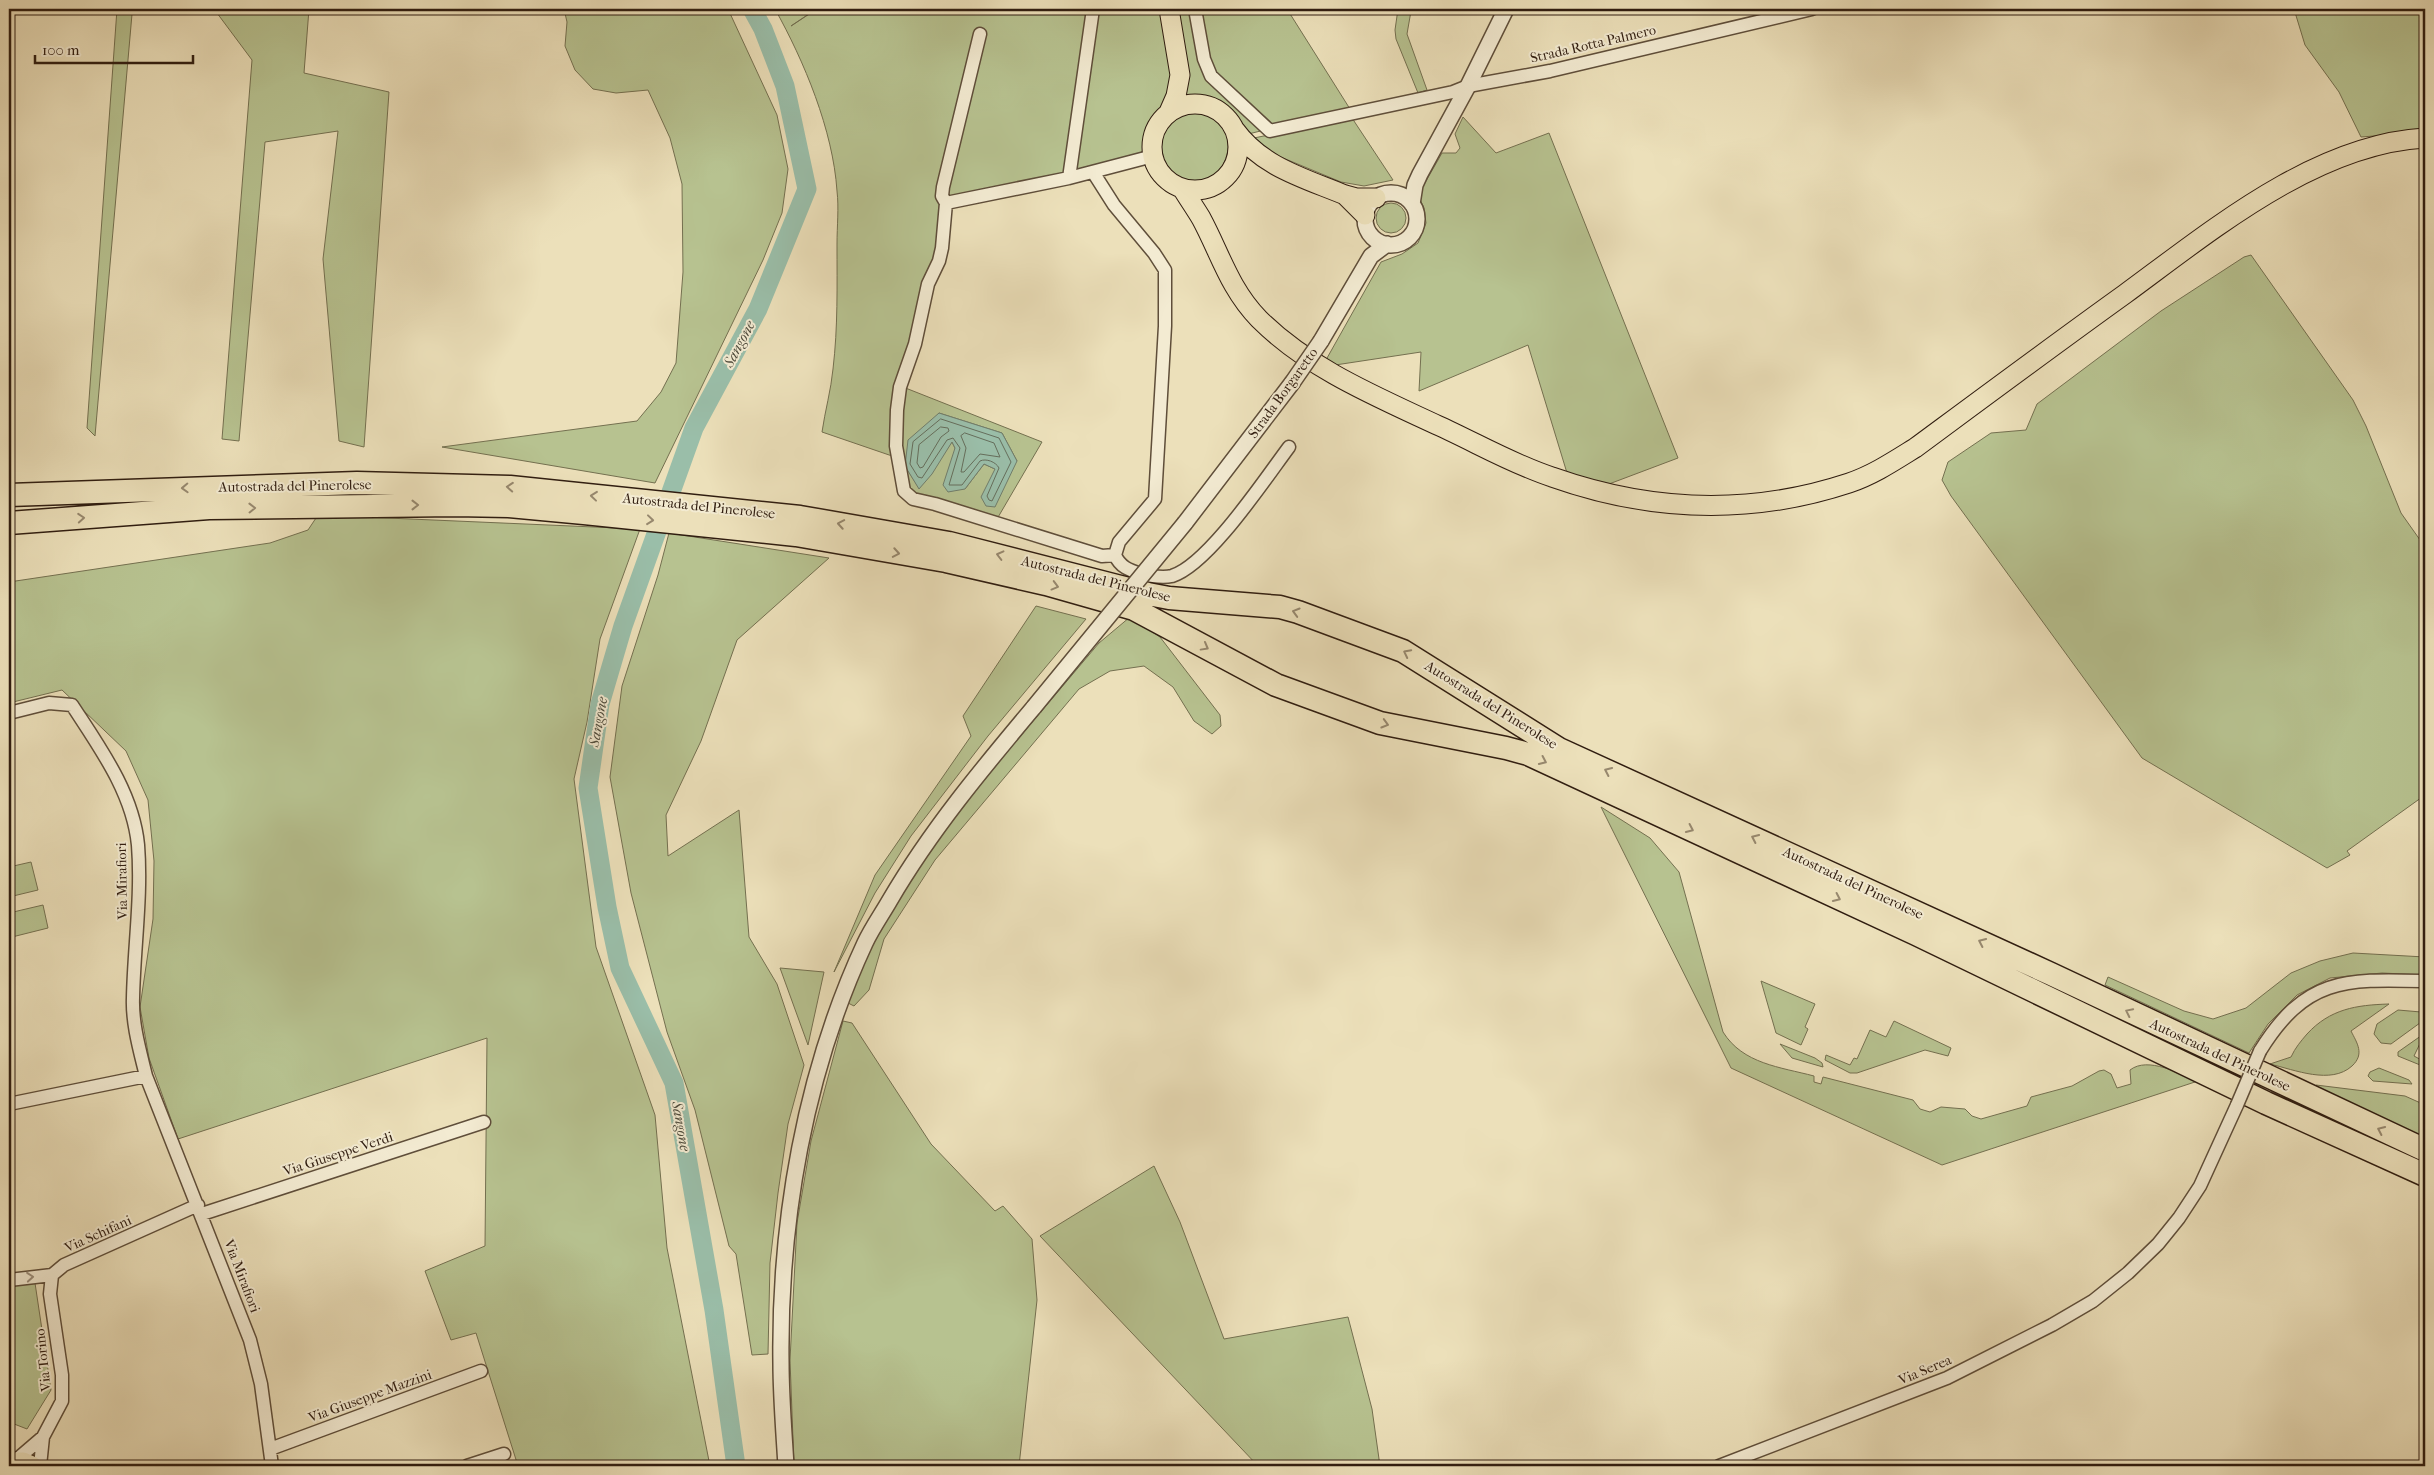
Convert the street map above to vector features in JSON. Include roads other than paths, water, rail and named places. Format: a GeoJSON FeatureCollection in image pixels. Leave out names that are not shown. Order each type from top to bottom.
{"type":"FeatureCollection","features":[{"type":"Feature","properties":{"kind":"highway","name":"Autostrada del Pinerolese"},"geometry":{"type":"LineString","coordinates":[[9,495],[356,483],[510,487],[559,492],[798,526],[949,543],[1155,595],[1280,607],[1403,650],[1559,749],[2042,970],[2425,1150]]}},
{"type":"Feature","properties":{"kind":"highway","name":"Autostrada del Pinerolese"},"geometry":{"type":"LineString","coordinates":[[9,524],[209,508],[384,505],[510,506],[798,526],[1046,584],[1134,609],[1276,685],[1380,723],[1528,754],[1916,934],[2266,1103],[2425,1175]]}},
{"type":"Feature","properties":{"kind":"main road"},"geometry":{"type":"LineString","coordinates":[[1169,112],[1176,96],[1180,75],[1170,9]]}},
{"type":"Feature","properties":{"kind":"main road"},"geometry":{"type":"LineString","coordinates":[[1180,75],[1198,98],[1228,119],[1251,149],[1273,165],[1345,195],[1376,198]]}},
{"type":"Feature","properties":{"kind":"main road"},"geometry":{"type":"LineString","coordinates":[[1211,106],[1194,104],[1176,108],[1169,112],[1160,121],[1155,132],[1153,156],[1163,176],[1182,188],[1201,219],[1218,258],[1236,290],[1258,318],[1285,342],[1352,384],[1551,477],[1634,501],[1694,507],[1754,505],[1807,494],[1851,482],[1884,466],[1915,448],[2230,217],[2293,178],[2364,149],[2425,138]]}},
{"type":"Feature","properties":{"kind":"main road"},"geometry":{"type":"LineString","coordinates":[[1182,188],[1205,189],[1216,185],[1232,170],[1238,154],[1237,136],[1234,128]]}},
{"type":"Feature","properties":{"kind":"main road"},"geometry":{"type":"LineString","coordinates":[[1232,170],[1250,165],[1273,165]]}},
{"type":"Feature","properties":{"kind":"main road"},"geometry":{"type":"LineString","coordinates":[[1216,185],[1211,198],[1210,214],[1218,258]]}},
{"type":"Feature","properties":{"kind":"main road"},"geometry":{"type":"LineString","coordinates":[[1345,195],[1366,215]]}},
{"type":"Feature","properties":{"kind":"street"},"geometry":{"type":"LineString","coordinates":[[1069,178],[1093,9]]}},
{"type":"Feature","properties":{"kind":"street","name":"Strada Rotta Palmero"},"geometry":{"type":"LineString","coordinates":[[1195,9],[1204,59],[1210,76],[1270,131],[1453,92],[1468,86],[1550,71],[1812,9]]}},
{"type":"Feature","properties":{"kind":"street"},"geometry":{"type":"LineString","coordinates":[[1412,204],[1415,186],[1420,174],[1468,86],[1506,9]]}},
{"type":"Feature","properties":{"kind":"street"},"geometry":{"type":"LineString","coordinates":[[980,34],[942,187],[946,203],[945,224],[939,260],[928,284],[915,344],[900,386],[896,410],[896,446],[904,491],[913,499],[921,502],[944,507],[1102,556],[1115,555]]}},
{"type":"Feature","properties":{"kind":"street"},"geometry":{"type":"LineString","coordinates":[[946,203],[1069,178],[1153,156]]}},
{"type":"Feature","properties":{"kind":"street"},"geometry":{"type":"LineString","coordinates":[[1093,172],[1114,205],[1154,253],[1165,270],[1165,326],[1155,499],[1119,542],[1115,555]]}},
{"type":"Feature","properties":{"kind":"street"},"geometry":{"type":"LineString","coordinates":[[1396,193],[1420,174]]}},
{"type":"Feature","properties":{"kind":"street"},"geometry":{"type":"LineString","coordinates":[[1396,193],[1406,197],[1412,204],[1417,219],[1413,232],[1401,243],[1380,241],[1368,230],[1366,215],[1369,205],[1376,198],[1385,194],[1396,193]]}},
{"type":"Feature","properties":{"kind":"street","name":"Strada Borgaretto"},"geometry":{"type":"LineString","coordinates":[[786,1466],[781,1362],[785,1249],[804,1125],[836,1012],[866,941],[912,862],[955,803],[1185,523],[1292,384],[1321,341],[1380,241]]}},
{"type":"Feature","properties":{"kind":"street"},"geometry":{"type":"LineString","coordinates":[[1115,555],[1125,568],[1144,575],[1171,576],[1183,570],[1209,550],[1289,447]]}},
{"type":"Feature","properties":{"kind":"street","name":"Via Mirafiori"},"geometry":{"type":"LineString","coordinates":[[9,714],[50,703],[72,705],[124,791],[138,844],[138,931],[133,999],[139,1046],[146,1076],[250,1340],[261,1384],[272,1466]]}},
{"type":"Feature","properties":{"kind":"street","name":"Via Serea"},"geometry":{"type":"LineString","coordinates":[[1719,1466],[1947,1378],[2052,1325],[2093,1301],[2128,1273],[2158,1244],[2179,1218],[2200,1186],[2260,1051],[2275,1028],[2293,1009],[2321,991],[2337,984],[2364,980],[2425,981]]}},
{"type":"Feature","properties":{"kind":"street"},"geometry":{"type":"LineString","coordinates":[[9,1104],[146,1076]]}},
{"type":"Feature","properties":{"kind":"street","name":"Via Giuseppe Verdi"},"geometry":{"type":"LineString","coordinates":[[200,1209],[484,1122]]}},
{"type":"Feature","properties":{"kind":"street","name":"Via Schifani"},"geometry":{"type":"LineString","coordinates":[[9,1280],[52,1275],[64,1265],[200,1209]]}},
{"type":"Feature","properties":{"kind":"street","name":"Via Torino"},"geometry":{"type":"LineString","coordinates":[[18,1463],[43,1437],[62,1401],[62,1375],[50,1294],[52,1275]]}},
{"type":"Feature","properties":{"kind":"street","name":"Via Giuseppe Mazzini"},"geometry":{"type":"LineString","coordinates":[[270,1449],[481,1371]]}},
{"type":"Feature","properties":{"kind":"street","name":"Via Torino"},"geometry":{"type":"LineString","coordinates":[[40,1466],[43,1437]]}},
{"type":"Feature","properties":{"kind":"street"},"geometry":{"type":"LineString","coordinates":[[467,1466],[504,1454]]}},
{"type":"Feature","properties":{"kind":"water"},"geometry":{"type":"Polygon","coordinates":[[[939,413],[1002,433],[1017,461],[995,507],[986,506],[981,497],[995,469],[984,464],[965,489],[948,492],[943,485],[955,448],[952,442],[932,474],[919,489],[905,466],[908,440],[939,413]]]}},
{"type":"Feature","properties":{"kind":"waterway","name":"Sangone"},"geometry":{"type":"LineString","coordinates":[[736,1466],[714,1310],[674,1083],[620,968],[607,907],[588,788],[600,704],[623,626],[694,428],[758,309],[807,189],[785,86],[763,29],[752,9]]}}]}
